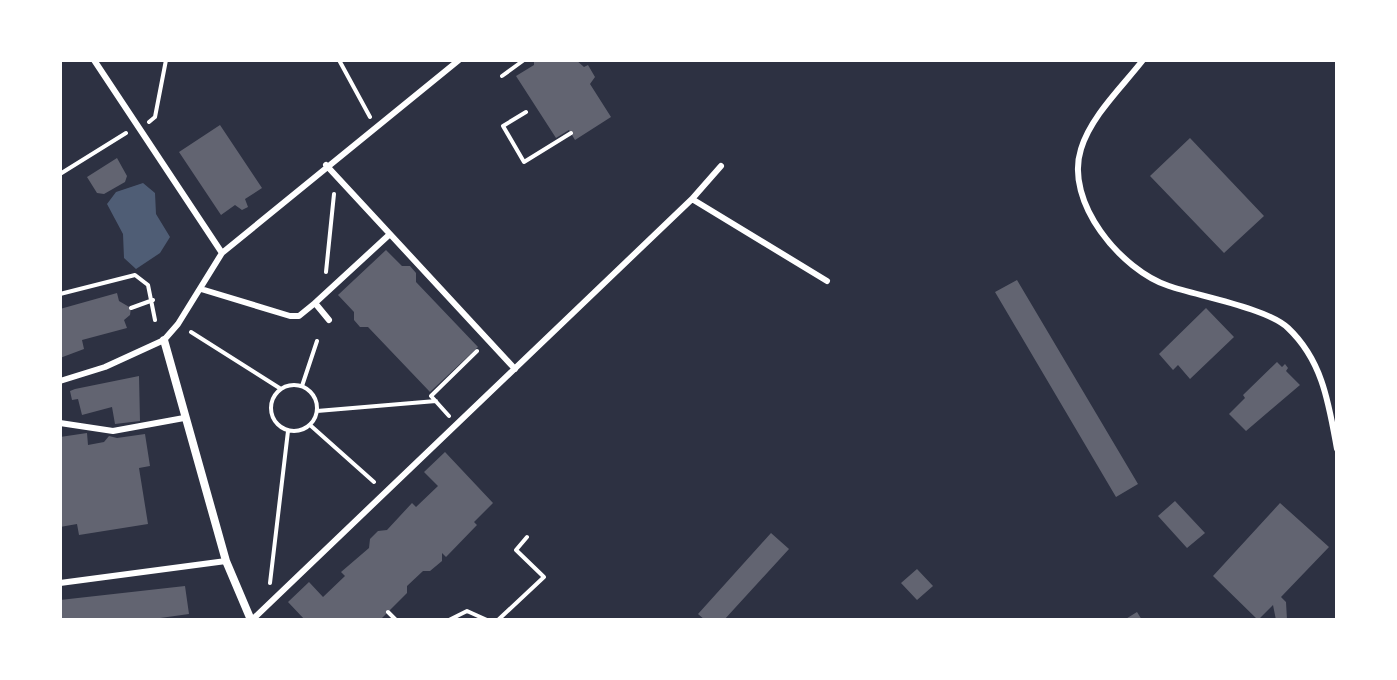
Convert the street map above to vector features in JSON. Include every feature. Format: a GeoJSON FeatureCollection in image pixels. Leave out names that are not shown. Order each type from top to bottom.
{"type":"FeatureCollection","features":[{"type":"Feature","properties":{"kind":"street"},"geometry":{"type":"LineString","coordinates":[[164,340],[226,561],[252,620]]}},
{"type":"Feature","properties":{"kind":"lane"},"geometry":{"type":"LineString","coordinates":[[94,60],[222,253]]}},
{"type":"Feature","properties":{"kind":"lane"},"geometry":{"type":"LineString","coordinates":[[60,381],[105,367],[164,340],[178,324],[222,253],[326,165],[459,60]]}},
{"type":"Feature","properties":{"kind":"lane"},"geometry":{"type":"LineString","coordinates":[[1143,60],[1094,123],[1080,152],[1080,186],[1093,217],[1128,263],[1154,280],[1226,302],[1287,327],[1325,384],[1337,449]]}},
{"type":"Feature","properties":{"kind":"lane"},"geometry":{"type":"LineString","coordinates":[[326,165],[515,369]]}},
{"type":"Feature","properties":{"kind":"lane"},"geometry":{"type":"LineString","coordinates":[[252,620],[692,199],[721,166]]}},
{"type":"Feature","properties":{"kind":"lane"},"geometry":{"type":"LineString","coordinates":[[692,199],[827,281]]}},
{"type":"Feature","properties":{"kind":"lane"},"geometry":{"type":"LineString","coordinates":[[201,289],[290,316],[303,315],[390,234]]}},
{"type":"Feature","properties":{"kind":"lane"},"geometry":{"type":"LineString","coordinates":[[315,303],[329,320]]}},
{"type":"Feature","properties":{"kind":"lane"},"geometry":{"type":"LineString","coordinates":[[60,423],[113,431],[184,418]]}},
{"type":"Feature","properties":{"kind":"lane"},"geometry":{"type":"LineString","coordinates":[[60,583],[226,561]]}},
{"type":"Feature","properties":{"kind":"path"},"geometry":{"type":"LineString","coordinates":[[60,174],[155,117],[166,60]]}},
{"type":"Feature","properties":{"kind":"path"},"geometry":{"type":"LineString","coordinates":[[339,60],[375,126]]}},
{"type":"Feature","properties":{"kind":"path"},"geometry":{"type":"LineString","coordinates":[[502,76],[524,60]]}},
{"type":"Feature","properties":{"kind":"path"},"geometry":{"type":"LineString","coordinates":[[526,112],[503,126],[524,162],[571,133]]}},
{"type":"Feature","properties":{"kind":"path"},"geometry":{"type":"LineString","coordinates":[[324,295],[336,175]]}},
{"type":"Feature","properties":{"kind":"path"},"geometry":{"type":"LineString","coordinates":[[60,294],[135,275],[143,279],[153,300],[155,320]]}},
{"type":"Feature","properties":{"kind":"path"},"geometry":{"type":"LineString","coordinates":[[131,308],[153,300]]}},
{"type":"Feature","properties":{"kind":"path"},"geometry":{"type":"LineString","coordinates":[[178,324],[281,389],[302,386],[314,396],[317,411],[310,425],[288,431]]}},
{"type":"Feature","properties":{"kind":"path"},"geometry":{"type":"LineString","coordinates":[[456,423],[431,396],[489,340]]}},
{"type":"Feature","properties":{"kind":"path"},"geometry":{"type":"LineString","coordinates":[[302,386],[317,341]]}},
{"type":"Feature","properties":{"kind":"path"},"geometry":{"type":"LineString","coordinates":[[281,389],[272,401],[272,416],[288,431]]}},
{"type":"Feature","properties":{"kind":"path"},"geometry":{"type":"LineString","coordinates":[[317,411],[436,401]]}},
{"type":"Feature","properties":{"kind":"path"},"geometry":{"type":"LineString","coordinates":[[310,425],[386,492]]}},
{"type":"Feature","properties":{"kind":"path"},"geometry":{"type":"LineString","coordinates":[[275,599],[269,589],[288,431]]}},
{"type":"Feature","properties":{"kind":"path"},"geometry":{"type":"LineString","coordinates":[[498,620],[544,577],[516,550],[527,537]]}},
{"type":"Feature","properties":{"kind":"path"},"geometry":{"type":"LineString","coordinates":[[449,620],[467,611],[487,620]]}},
{"type":"Feature","properties":{"kind":"path"},"geometry":{"type":"LineString","coordinates":[[388,612],[396,620]]}},
{"type":"Feature","properties":{"kind":"water"},"geometry":{"type":"Polygon","coordinates":[[[143,183],[155,193],[156,214],[170,237],[160,253],[136,269],[124,258],[123,234],[107,204],[116,192],[143,183]]]}},
{"type":"Feature","properties":{"kind":"building"},"geometry":{"type":"Polygon","coordinates":[[[534,60],[576,60],[584,67],[588,65],[595,77],[590,84],[611,117],[575,140],[569,130],[556,138],[516,76],[534,65],[534,60]]]}},
{"type":"Feature","properties":{"kind":"building"},"geometry":{"type":"Polygon","coordinates":[[[220,125],[262,188],[245,199],[248,207],[242,210],[235,205],[221,215],[179,152],[220,125]]]}},
{"type":"Feature","properties":{"kind":"building"},"geometry":{"type":"Polygon","coordinates":[[[1190,138],[1264,216],[1224,253],[1150,176],[1190,138]]]}},
{"type":"Feature","properties":{"kind":"building"},"geometry":{"type":"Polygon","coordinates":[[[117,158],[127,176],[125,182],[104,194],[97,193],[87,177],[117,158]]]}},
{"type":"Feature","properties":{"kind":"building"},"geometry":{"type":"Polygon","coordinates":[[[386,250],[402,266],[410,266],[416,273],[416,282],[478,347],[430,392],[368,327],[360,327],[354,320],[354,312],[338,295],[386,250]]]}},
{"type":"Feature","properties":{"kind":"building"},"geometry":{"type":"Polygon","coordinates":[[[1017,280],[1138,484],[1116,497],[995,292],[1017,280]]]}},
{"type":"Feature","properties":{"kind":"building"},"geometry":{"type":"Polygon","coordinates":[[[117,293],[119,301],[131,308],[130,315],[124,320],[127,328],[82,340],[84,349],[60,358],[60,309],[117,293]]]}},
{"type":"Feature","properties":{"kind":"building"},"geometry":{"type":"Polygon","coordinates":[[[1206,308],[1234,337],[1190,379],[1178,365],[1173,370],[1159,354],[1206,308]]]}},
{"type":"Feature","properties":{"kind":"building"},"geometry":{"type":"Polygon","coordinates":[[[1277,362],[1282,367],[1285,364],[1288,368],[1286,371],[1300,385],[1246,431],[1229,414],[1245,398],[1243,395],[1277,362]]]}},
{"type":"Feature","properties":{"kind":"building"},"geometry":{"type":"Polygon","coordinates":[[[139,376],[140,421],[115,424],[112,407],[82,415],[78,399],[72,400],[70,391],[75,389],[139,376]]]}},
{"type":"Feature","properties":{"kind":"building"},"geometry":{"type":"Polygon","coordinates":[[[87,433],[88,445],[104,442],[109,436],[117,438],[145,434],[150,466],[139,468],[148,524],[79,535],[77,524],[60,527],[60,437],[87,433]]]}},
{"type":"Feature","properties":{"kind":"building"},"geometry":{"type":"Polygon","coordinates":[[[445,452],[493,503],[474,522],[477,525],[446,557],[442,553],[442,561],[430,571],[423,571],[407,586],[407,593],[380,620],[305,620],[288,602],[309,582],[323,597],[345,576],[341,572],[369,548],[370,539],[378,531],[387,530],[412,503],[416,507],[438,486],[424,472],[445,452]]]}},
{"type":"Feature","properties":{"kind":"building"},"geometry":{"type":"Polygon","coordinates":[[[1175,501],[1205,533],[1187,548],[1158,516],[1175,501]]]}},
{"type":"Feature","properties":{"kind":"building"},"geometry":{"type":"Polygon","coordinates":[[[1280,503],[1329,547],[1281,597],[1286,602],[1287,620],[1276,620],[1273,605],[1258,620],[1213,576],[1280,503]]]}},
{"type":"Feature","properties":{"kind":"building"},"geometry":{"type":"Polygon","coordinates":[[[771,533],[789,549],[724,620],[705,620],[698,614],[771,533]]]}},
{"type":"Feature","properties":{"kind":"building"},"geometry":{"type":"Polygon","coordinates":[[[917,569],[933,586],[917,600],[901,583],[917,569]]]}},
{"type":"Feature","properties":{"kind":"building"},"geometry":{"type":"Polygon","coordinates":[[[185,586],[189,614],[146,620],[60,620],[60,600],[185,586]]]}},
{"type":"Feature","properties":{"kind":"building"},"geometry":{"type":"Polygon","coordinates":[[[1137,612],[1142,620],[1124,620],[1137,612]]]}}]}
